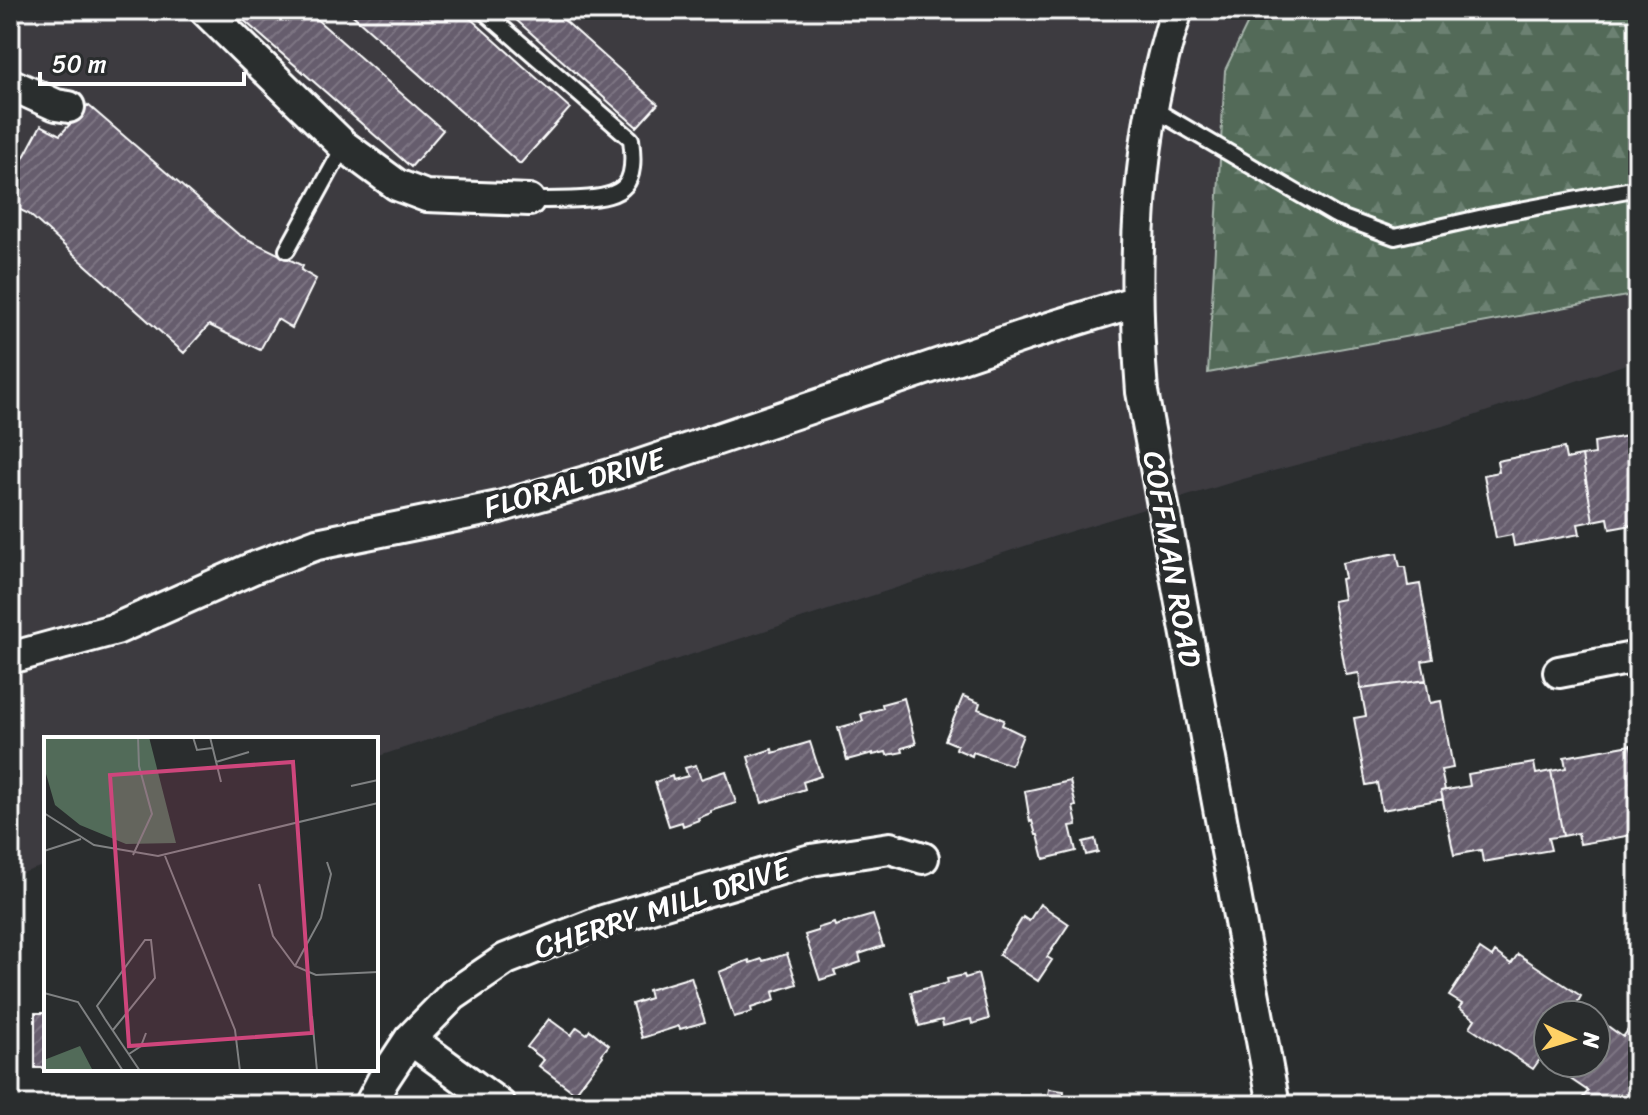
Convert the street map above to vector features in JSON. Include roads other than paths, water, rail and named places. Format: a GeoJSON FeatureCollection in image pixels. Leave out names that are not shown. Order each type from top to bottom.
{"type":"FeatureCollection","features":[{"type":"Feature","properties":{"kind":"street"},"geometry":{"type":"LineString","coordinates":[[205,10],[344,146],[397,185],[426,196],[529,200]]}},
{"type":"Feature","properties":{"kind":"street","name":"COFFMAN ROAD"},"geometry":{"type":"LineString","coordinates":[[1177,10],[1164,50],[1144,151],[1137,258],[1137,331],[1142,392],[1274,1105]]}},
{"type":"Feature","properties":{"kind":"street"},"geometry":{"type":"LineString","coordinates":[[10,84],[56,105],[69,107]]}},
{"type":"Feature","properties":{"kind":"street","name":"FLORAL DRIVE"},"geometry":{"type":"LineString","coordinates":[[10,658],[116,629],[253,568],[317,544],[499,507],[620,472],[1023,336],[1137,301]]}},
{"type":"Feature","properties":{"kind":"street"},"geometry":{"type":"LineString","coordinates":[[1559,672],[1638,657]]}},
{"type":"Feature","properties":{"kind":"street","name":"CHERRY MILL DRIVE"},"geometry":{"type":"LineString","coordinates":[[370,1105],[410,1039],[453,995],[506,959],[603,921],[811,860],[890,848],[923,858]]}},
{"type":"Feature","properties":{"kind":"street"},"geometry":{"type":"LineString","coordinates":[[410,1039],[500,1105]]}},
{"type":"Feature","properties":{"kind":"lane"},"geometry":{"type":"LineString","coordinates":[[482,10],[631,139],[634,159],[630,179],[621,192],[604,198],[529,200]]}},
{"type":"Feature","properties":{"kind":"lane"},"geometry":{"type":"LineString","coordinates":[[1152,108],[1335,215],[1395,237],[1638,188]]}},
{"type":"Feature","properties":{"kind":"lane"},"geometry":{"type":"LineString","coordinates":[[287,250],[344,146]]}}]}
